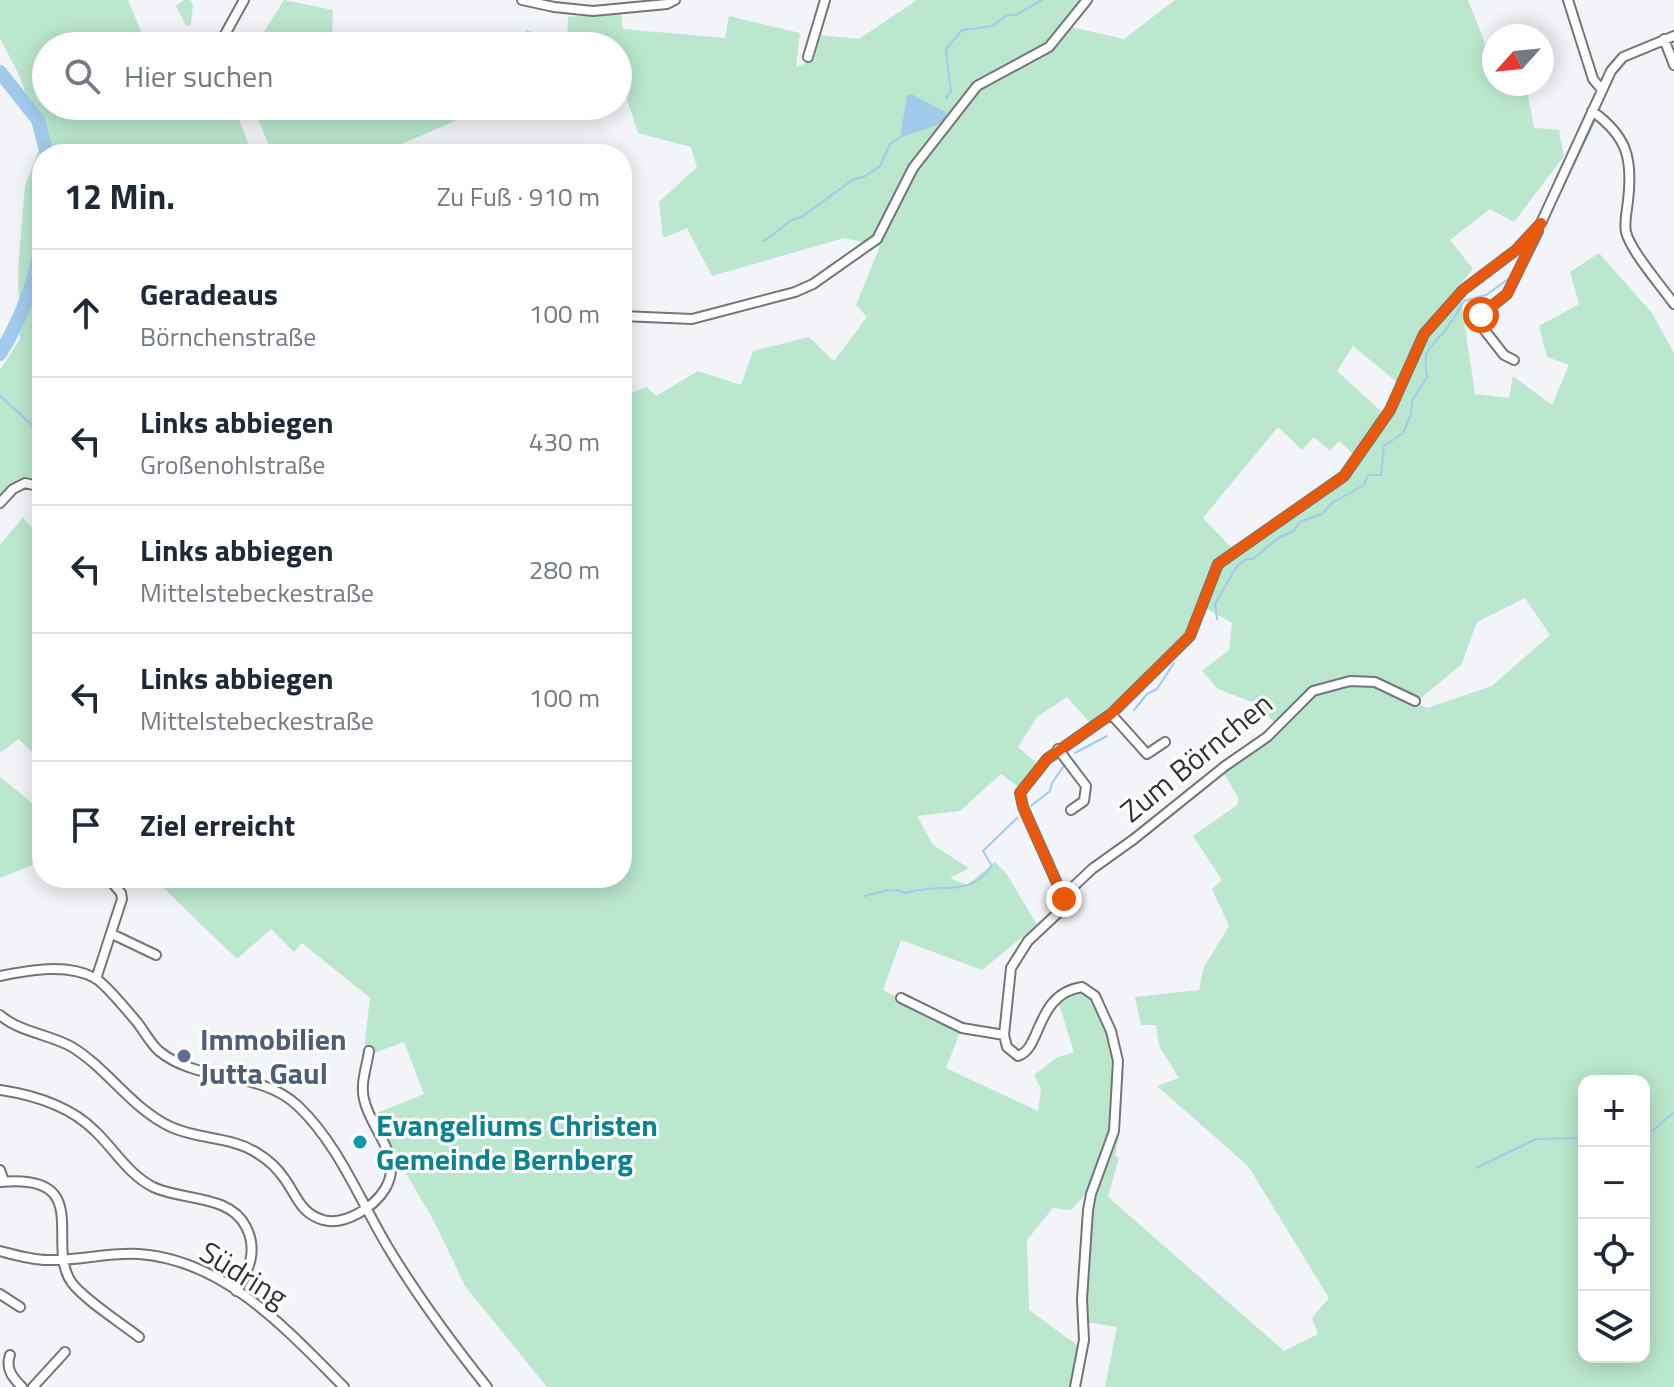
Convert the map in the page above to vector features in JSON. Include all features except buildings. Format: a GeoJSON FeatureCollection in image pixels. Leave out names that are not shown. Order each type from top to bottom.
{"type":"FeatureCollection","features":[{"type":"Feature","properties":{"kind":"street"},"geometry":{"type":"LineString","coordinates":[[226,32],[244,0]]}},
{"type":"Feature","properties":{"kind":"street"},"geometry":{"type":"LineString","coordinates":[[522,0],[593,11],[667,4],[675,0]]}},
{"type":"Feature","properties":{"kind":"street"},"geometry":{"type":"LineString","coordinates":[[808,57],[825,0]]}},
{"type":"Feature","properties":{"kind":"street"},"geometry":{"type":"LineString","coordinates":[[632,316],[692,319],[795,292],[813,284],[877,239],[913,168],[977,86],[1049,47],[1087,0]]}},
{"type":"Feature","properties":{"kind":"street"},"geometry":{"type":"LineString","coordinates":[[1568,0],[1593,79],[1602,90]]}},
{"type":"Feature","properties":{"kind":"street"},"geometry":{"type":"LineString","coordinates":[[1514,360],[1504,355],[1479,323],[1481,315],[1507,294],[1611,71],[1623,57],[1674,36]]}},
{"type":"Feature","properties":{"kind":"street"},"geometry":{"type":"LineString","coordinates":[[1664,39],[1674,65]]}},
{"type":"Feature","properties":{"kind":"street"},"geometry":{"type":"LineString","coordinates":[[1592,111],[1612,126],[1623,143],[1629,174],[1626,232],[1674,304]]}},
{"type":"Feature","properties":{"kind":"street"},"geometry":{"type":"LineString","coordinates":[[1064,899],[1023,807],[1020,793],[1058,749],[1111,714],[1193,632],[1218,564],[1344,476],[1390,410],[1424,334],[1463,290],[1516,250],[1541,223]]}},
{"type":"Feature","properties":{"kind":"street"},"geometry":{"type":"LineString","coordinates":[[0,503],[17,486],[32,485]]}},
{"type":"Feature","properties":{"kind":"street","name":"Zum Börnchen"},"geometry":{"type":"LineString","coordinates":[[1004,1035],[1011,968],[1028,941],[1060,911],[1064,899],[1092,869],[1267,737],[1308,694],[1350,681],[1375,682],[1415,701]]}},
{"type":"Feature","properties":{"kind":"street"},"geometry":{"type":"LineString","coordinates":[[1111,714],[1147,754],[1165,742]]}},
{"type":"Feature","properties":{"kind":"street"},"geometry":{"type":"LineString","coordinates":[[1058,749],[1086,786],[1084,801],[1071,810]]}},
{"type":"Feature","properties":{"kind":"street"},"geometry":{"type":"LineString","coordinates":[[96,979],[122,899],[117,888]]}},
{"type":"Feature","properties":{"kind":"street"},"geometry":{"type":"LineString","coordinates":[[112,934],[156,955]]}},
{"type":"Feature","properties":{"kind":"street"},"geometry":{"type":"LineString","coordinates":[[0,976],[45,969],[64,970],[96,979],[157,1050],[172,1060],[193,1070],[246,1079],[277,1091],[298,1106],[338,1156],[433,1317],[487,1387]]}},
{"type":"Feature","properties":{"kind":"street"},"geometry":{"type":"LineString","coordinates":[[901,998],[962,1028],[1004,1035],[1007,1047],[1018,1056],[1029,1050],[1045,1012],[1063,994],[1082,987],[1095,996],[1111,1031],[1118,1061],[1114,1131],[1088,1210],[1082,1299],[1084,1340],[1075,1387]]}},
{"type":"Feature","properties":{"kind":"street"},"geometry":{"type":"LineString","coordinates":[[0,1015],[20,1027],[48,1035],[73,1048],[114,1080],[153,1117],[169,1126],[186,1133],[241,1144],[259,1154],[284,1178],[299,1206],[312,1216],[327,1221],[342,1220],[366,1208],[384,1189],[391,1176],[392,1163],[364,1101],[362,1089],[369,1051]]}},
{"type":"Feature","properties":{"kind":"street"},"geometry":{"type":"LineString","coordinates":[[0,1090],[35,1097],[82,1119],[129,1170],[150,1185],[171,1194],[208,1201],[234,1212],[246,1226],[252,1246],[251,1264],[236,1291]]}},
{"type":"Feature","properties":{"kind":"street"},"geometry":{"type":"LineString","coordinates":[[0,1170],[2,1181],[33,1182],[46,1188],[56,1199],[62,1212],[63,1259],[71,1282],[139,1337]]}},
{"type":"Feature","properties":{"kind":"street","name":"Südring"},"geometry":{"type":"LineString","coordinates":[[0,1251],[48,1260],[127,1254],[172,1259],[198,1268],[276,1319],[344,1387]]}},
{"type":"Feature","properties":{"kind":"street"},"geometry":{"type":"LineString","coordinates":[[0,1294],[20,1307]]}},
{"type":"Feature","properties":{"kind":"street"},"geometry":{"type":"LineString","coordinates":[[33,1387],[65,1352]]}},
{"type":"Feature","properties":{"kind":"street"},"geometry":{"type":"LineString","coordinates":[[10,1355],[11,1375],[22,1387]]}},
{"type":"Feature","properties":{"kind":"green space"},"geometry":{"type":"Polygon","coordinates":[[[0,0],[128,0],[141,32],[32,32],[32,115],[21,79],[0,38],[0,0]]]}},
{"type":"Feature","properties":{"kind":"green space"},"geometry":{"type":"Polygon","coordinates":[[[190,0],[193,5],[191,25],[186,26],[176,6],[190,0]]]}},
{"type":"Feature","properties":{"kind":"green space"},"geometry":{"type":"Polygon","coordinates":[[[284,0],[333,10],[332,32],[264,32],[284,0]]]}},
{"type":"Feature","properties":{"kind":"green space"},"geometry":{"type":"Polygon","coordinates":[[[917,0],[1080,0],[1062,25],[1124,39],[1175,0],[1468,0],[1482,36],[1482,96],[1528,96],[1534,128],[1559,130],[1564,156],[1514,222],[1490,209],[1450,240],[1473,269],[1459,286],[1475,394],[1509,398],[1513,376],[1552,405],[1569,365],[1547,357],[1539,326],[1579,304],[1570,272],[1599,253],[1652,313],[1674,353],[1674,1387],[1105,1387],[1117,1327],[1085,1322],[1090,1211],[1117,1131],[1120,1132],[1115,1155],[1119,1158],[1108,1197],[1284,1351],[1318,1334],[1312,1318],[1329,1298],[1248,1166],[1157,1086],[1179,1078],[1159,1046],[1156,1025],[1141,1025],[1135,997],[1199,990],[1204,967],[1229,926],[1212,889],[1222,880],[1193,836],[1237,805],[1239,799],[1222,770],[1253,749],[1308,695],[1354,684],[1385,688],[1427,708],[1492,686],[1550,635],[1525,598],[1477,622],[1461,665],[1417,701],[1386,686],[1353,682],[1307,693],[1277,725],[1254,703],[1218,689],[1202,671],[1229,650],[1232,623],[1204,607],[1193,631],[1110,714],[1092,725],[1067,697],[1037,717],[1018,747],[1040,766],[1021,789],[1001,774],[960,811],[917,816],[933,845],[969,868],[950,878],[967,885],[995,862],[1006,873],[1039,928],[1021,938],[982,970],[901,940],[883,990],[961,1030],[946,1068],[1038,1111],[1041,1089],[1034,1075],[1056,1058],[1074,1052],[1058,1001],[1074,991],[1087,994],[1099,1013],[1110,1041],[1115,1069],[1115,1098],[1112,1128],[1102,1162],[1091,1184],[1071,1210],[1053,1208],[1027,1240],[1029,1310],[1081,1348],[1073,1387],[547,1387],[465,1286],[435,1223],[372,1115],[424,1094],[404,1042],[363,1057],[370,998],[302,943],[294,952],[271,929],[237,959],[163,888],[632,888],[632,393],[647,387],[656,396],[698,371],[741,385],[753,351],[809,337],[834,361],[867,317],[856,305],[880,246],[844,238],[712,276],[687,228],[663,238],[659,202],[697,167],[691,147],[638,133],[632,115],[632,32],[567,32],[568,17],[621,12],[623,29],[725,38],[729,16],[800,33],[796,67],[814,60],[821,35],[859,39],[917,0]],[[1353,346],[1337,371],[1383,413],[1398,383],[1353,346]],[[1278,427],[1203,518],[1233,549],[1342,475],[1355,456],[1339,441],[1330,451],[1314,437],[1302,450],[1278,427]]]}},
{"type":"Feature","properties":{"kind":"green space"},"geometry":{"type":"Polygon","coordinates":[[[34,120],[239,120],[248,144],[41,144],[34,120]]]}},
{"type":"Feature","properties":{"kind":"green space"},"geometry":{"type":"Polygon","coordinates":[[[259,120],[457,120],[402,144],[268,144],[259,120]]]}},
{"type":"Feature","properties":{"kind":"green space"},"geometry":{"type":"Polygon","coordinates":[[[32,168],[32,480],[17,480],[0,496],[0,370],[20,339],[18,269],[25,186],[32,168]]]}},
{"type":"Feature","properties":{"kind":"green space"},"geometry":{"type":"Polygon","coordinates":[[[23,517],[32,528],[32,752],[19,739],[0,753],[0,545],[23,517]]]}},
{"type":"Feature","properties":{"kind":"green space"},"geometry":{"type":"Polygon","coordinates":[[[0,777],[32,803],[32,865],[0,878],[0,777]]]}},
{"type":"Feature","properties":{"kind":"water"},"geometry":{"type":"Polygon","coordinates":[[[911,94],[946,112],[947,117],[937,125],[902,137],[907,96],[911,94]]]}},
{"type":"Feature","properties":{"kind":"waterway"},"geometry":{"type":"LineString","coordinates":[[946,98],[951,92],[946,49],[962,30],[993,26],[1007,15],[1016,15],[1042,0]]}},
{"type":"Feature","properties":{"kind":"waterway"},"geometry":{"type":"LineString","coordinates":[[1619,68],[1627,60],[1645,53]]}},
{"type":"Feature","properties":{"kind":"waterway"},"geometry":{"type":"LineString","coordinates":[[0,72],[32,112]]}},
{"type":"Feature","properties":{"kind":"waterway"},"geometry":{"type":"LineString","coordinates":[[38,120],[44,144]]}},
{"type":"Feature","properties":{"kind":"waterway"},"geometry":{"type":"LineString","coordinates":[[1569,174],[1594,122]]}},
{"type":"Feature","properties":{"kind":"waterway"},"geometry":{"type":"LineString","coordinates":[[763,241],[852,180],[880,166],[890,144],[904,135]]}},
{"type":"Feature","properties":{"kind":"waterway"},"geometry":{"type":"LineString","coordinates":[[1560,191],[1566,181]]}},
{"type":"Feature","properties":{"kind":"waterway"},"geometry":{"type":"LineString","coordinates":[[1217,619],[1215,604],[1237,566],[1246,559],[1253,559],[1278,538],[1294,531],[1300,522],[1322,514],[1332,503],[1364,485],[1368,475],[1381,475],[1384,446],[1403,433],[1411,414],[1412,401],[1427,377],[1425,362],[1429,349],[1464,301],[1486,295],[1511,277]]}},
{"type":"Feature","properties":{"kind":"waterway"},"geometry":{"type":"LineString","coordinates":[[0,354],[15,326],[32,281]]}},
{"type":"Feature","properties":{"kind":"waterway"},"geometry":{"type":"LineString","coordinates":[[0,396],[32,425]]}},
{"type":"Feature","properties":{"kind":"waterway"},"geometry":{"type":"LineString","coordinates":[[1134,710],[1147,694],[1157,689],[1174,663]]}},
{"type":"Feature","properties":{"kind":"waterway"},"geometry":{"type":"LineString","coordinates":[[1075,753],[1107,736]]}},
{"type":"Feature","properties":{"kind":"waterway"},"geometry":{"type":"LineString","coordinates":[[1031,806],[1050,791],[1063,767]]}},
{"type":"Feature","properties":{"kind":"waterway"},"geometry":{"type":"LineString","coordinates":[[865,896],[886,891],[906,893],[973,883],[992,866],[983,851],[1017,818]]}},
{"type":"Feature","properties":{"kind":"waterway"},"geometry":{"type":"LineString","coordinates":[[1650,1131],[1674,1113]]}},
{"type":"Feature","properties":{"kind":"waterway"},"geometry":{"type":"LineString","coordinates":[[1476,1168],[1536,1139],[1578,1138]]}},
{"type":"Feature","properties":{"kind":"place","name":"Immobilien Jutta Gaul"},"geometry":{"type":"Point","coordinates":[184,1056]}},
{"type":"Feature","properties":{"kind":"place","name":"Evangeliums Christen Gemeinde Bernberg"},"geometry":{"type":"Point","coordinates":[360,1142]}},
{"type":"Feature","properties":{"kind":"route"},"geometry":{"type":"LineString","coordinates":[[1064,899],[1023,807],[1020,793],[1047,759],[1111,714],[1190,636],[1218,564],[1344,476],[1390,410],[1424,334],[1463,290],[1516,250],[1541,223],[1507,294],[1481,315]]}}]}
